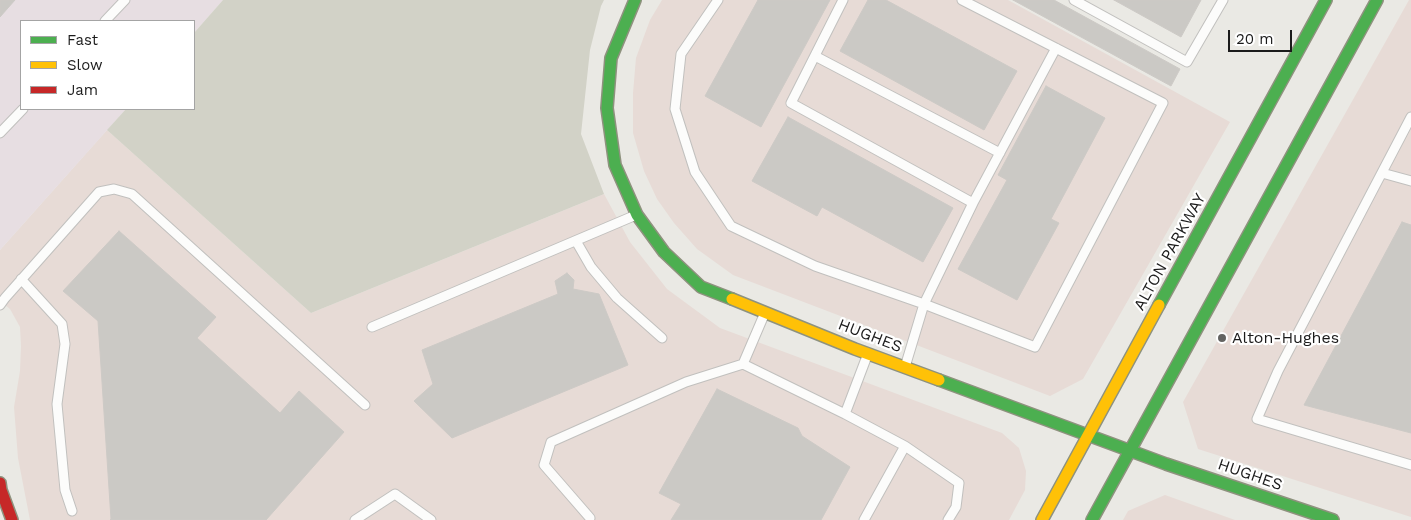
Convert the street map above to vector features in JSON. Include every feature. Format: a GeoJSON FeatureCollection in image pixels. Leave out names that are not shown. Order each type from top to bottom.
{"type":"FeatureCollection","features":[{"type":"Feature","properties":{"kind":"main road","name":"HUGHES"},"geometry":{"type":"LineString","coordinates":[[635,0],[611,58],[607,108],[615,165],[636,215],[664,252],[701,287],[868,353],[1174,467],[1333,520]]}},
{"type":"Feature","properties":{"kind":"main road","name":"ALTON PARKWAY"},"geometry":{"type":"LineString","coordinates":[[1042,520],[1326,0]]}},
{"type":"Feature","properties":{"kind":"main road"},"geometry":{"type":"LineString","coordinates":[[1092,520],[1377,0]]}},
{"type":"Feature","properties":{"kind":"main road"},"geometry":{"type":"LineString","coordinates":[[0,483],[2,497],[12,520]]}},
{"type":"Feature","properties":{"kind":"lane"},"geometry":{"type":"LineString","coordinates":[[106,20],[125,0]]}},
{"type":"Feature","properties":{"kind":"lane"},"geometry":{"type":"LineString","coordinates":[[718,0],[680,54],[675,109],[695,172],[731,226],[815,266],[924,304],[1035,347],[1164,103],[962,0]]}},
{"type":"Feature","properties":{"kind":"lane"},"geometry":{"type":"LineString","coordinates":[[843,0],[791,103],[973,204]]}},
{"type":"Feature","properties":{"kind":"lane"},"geometry":{"type":"LineString","coordinates":[[1074,0],[1187,62],[1223,0]]}},
{"type":"Feature","properties":{"kind":"lane"},"geometry":{"type":"LineString","coordinates":[[905,367],[924,304],[973,204],[1056,48]]}},
{"type":"Feature","properties":{"kind":"lane"},"geometry":{"type":"LineString","coordinates":[[815,56],[1000,153]]}},
{"type":"Feature","properties":{"kind":"lane"},"geometry":{"type":"LineString","coordinates":[[0,133],[22,110]]}},
{"type":"Feature","properties":{"kind":"lane"},"geometry":{"type":"LineString","coordinates":[[1410,122],[1278,370],[1257,419],[1411,465]]}},
{"type":"Feature","properties":{"kind":"lane"},"geometry":{"type":"LineString","coordinates":[[1382,173],[1411,181]]}},
{"type":"Feature","properties":{"kind":"lane"},"geometry":{"type":"LineString","coordinates":[[0,305],[4,298],[99,192],[114,190],[132,194],[365,405]]}},
{"type":"Feature","properties":{"kind":"lane"},"geometry":{"type":"LineString","coordinates":[[372,327],[636,215]]}},
{"type":"Feature","properties":{"kind":"lane"},"geometry":{"type":"LineString","coordinates":[[576,240],[591,266],[617,298],[662,338]]}},
{"type":"Feature","properties":{"kind":"lane"},"geometry":{"type":"LineString","coordinates":[[21,279],[62,324],[65,344],[57,404],[65,490],[72,511]]}},
{"type":"Feature","properties":{"kind":"lane"},"geometry":{"type":"LineString","coordinates":[[743,364],[765,312]]}},
{"type":"Feature","properties":{"kind":"lane"},"geometry":{"type":"LineString","coordinates":[[845,414],[868,353]]}},
{"type":"Feature","properties":{"kind":"lane"},"geometry":{"type":"LineString","coordinates":[[590,518],[544,465],[551,442],[686,382],[743,364],[905,446],[959,483],[956,507],[948,520]]}},
{"type":"Feature","properties":{"kind":"lane"},"geometry":{"type":"LineString","coordinates":[[864,520],[905,446]]}},
{"type":"Feature","properties":{"kind":"lane"},"geometry":{"type":"LineString","coordinates":[[355,520],[395,494],[431,520]]}},
{"type":"Feature","properties":{"kind":"shaded area"},"geometry":{"type":"Polygon","coordinates":[[[0,0],[223,0],[195,32],[195,20],[20,20],[20,110],[125,110],[0,250],[0,0]]]}},
{"type":"Feature","properties":{"kind":"shaded area"},"geometry":{"type":"Polygon","coordinates":[[[223,0],[604,0],[590,50],[581,134],[604,194],[311,313],[107,130],[125,110],[195,110],[195,32],[223,0]]]}},
{"type":"Feature","properties":{"kind":"shaded area"},"geometry":{"type":"Polygon","coordinates":[[[662,0],[1008,0],[1230,122],[1083,379],[1050,396],[733,275],[697,249],[674,223],[657,199],[644,171],[633,133],[633,93],[636,58],[650,20],[662,0]]]}},
{"type":"Feature","properties":{"kind":"shaded area"},"geometry":{"type":"Polygon","coordinates":[[[1409,0],[1411,0],[1411,517],[1198,449],[1183,402],[1409,0]]]}},
{"type":"Feature","properties":{"kind":"shaded area"},"geometry":{"type":"Polygon","coordinates":[[[107,130],[311,313],[604,194],[630,242],[667,289],[720,328],[1002,433],[1019,448],[1026,471],[1025,490],[1009,520],[30,520],[18,458],[14,407],[20,371],[20,327],[10,309],[0,301],[0,250],[107,130]]]}},
{"type":"Feature","properties":{"kind":"shaded area"},"geometry":{"type":"Polygon","coordinates":[[[1165,495],[1235,520],[1123,520],[1128,511],[1165,495]]]}},
{"type":"Feature","properties":{"kind":"building"},"geometry":{"type":"Polygon","coordinates":[[[0,0],[15,0],[0,17],[0,0]]]}},
{"type":"Feature","properties":{"kind":"building"},"geometry":{"type":"Polygon","coordinates":[[[758,0],[830,0],[761,127],[705,96],[758,0]]]}},
{"type":"Feature","properties":{"kind":"building"},"geometry":{"type":"Polygon","coordinates":[[[868,0],[886,0],[1017,71],[984,130],[840,51],[868,0]]]}},
{"type":"Feature","properties":{"kind":"building"},"geometry":{"type":"Polygon","coordinates":[[[1013,0],[1054,0],[1180,69],[1171,86],[1013,0]]]}},
{"type":"Feature","properties":{"kind":"building"},"geometry":{"type":"Polygon","coordinates":[[[1114,0],[1201,0],[1181,37],[1114,0]]]}},
{"type":"Feature","properties":{"kind":"building"},"geometry":{"type":"Polygon","coordinates":[[[1046,86],[1105,118],[1051,219],[1059,223],[1017,300],[958,269],[1007,180],[998,175],[1046,86]]]}},
{"type":"Feature","properties":{"kind":"building"},"geometry":{"type":"Polygon","coordinates":[[[788,117],[953,208],[923,262],[822,207],[817,216],[752,181],[788,117]]]}},
{"type":"Feature","properties":{"kind":"building"},"geometry":{"type":"Polygon","coordinates":[[[1402,222],[1411,225],[1411,433],[1304,405],[1402,222]]]}},
{"type":"Feature","properties":{"kind":"building"},"geometry":{"type":"Polygon","coordinates":[[[119,231],[216,317],[197,338],[280,413],[299,391],[344,432],[266,520],[110,520],[98,321],[63,291],[119,231]]]}},
{"type":"Feature","properties":{"kind":"building"},"geometry":{"type":"Polygon","coordinates":[[[567,273],[574,280],[573,289],[599,294],[628,365],[452,438],[414,401],[433,384],[422,350],[558,294],[555,281],[567,273]]]}},
{"type":"Feature","properties":{"kind":"building"},"geometry":{"type":"Polygon","coordinates":[[[717,389],[798,428],[802,436],[850,467],[821,520],[671,520],[681,504],[659,493],[717,389]]]}},
{"type":"Feature","properties":{"kind":"traffic: fast"},"geometry":{"type":"LineString","coordinates":[[635,0],[611,58],[607,108],[615,165],[637,215],[664,252],[701,287],[732,299]]}},
{"type":"Feature","properties":{"kind":"traffic: fast"},"geometry":{"type":"LineString","coordinates":[[1159,305],[1326,0]]}},
{"type":"Feature","properties":{"kind":"traffic: fast"},"geometry":{"type":"LineString","coordinates":[[1092,520],[1377,0]]}},
{"type":"Feature","properties":{"kind":"traffic: fast"},"geometry":{"type":"LineString","coordinates":[[939,380],[1166,464],[1333,520]]}},
{"type":"Feature","properties":{"kind":"traffic: slow"},"geometry":{"type":"LineString","coordinates":[[732,299],[855,349],[939,380]]}},
{"type":"Feature","properties":{"kind":"traffic: slow"},"geometry":{"type":"LineString","coordinates":[[1042,520],[1159,305]]}},
{"type":"Feature","properties":{"kind":"traffic: jam"},"geometry":{"type":"LineString","coordinates":[[0,483],[12,520]]}},
{"type":"Feature","properties":{"kind":"place","name":"Alton-Hughes"},"geometry":{"type":"Point","coordinates":[1222,338]}}]}
